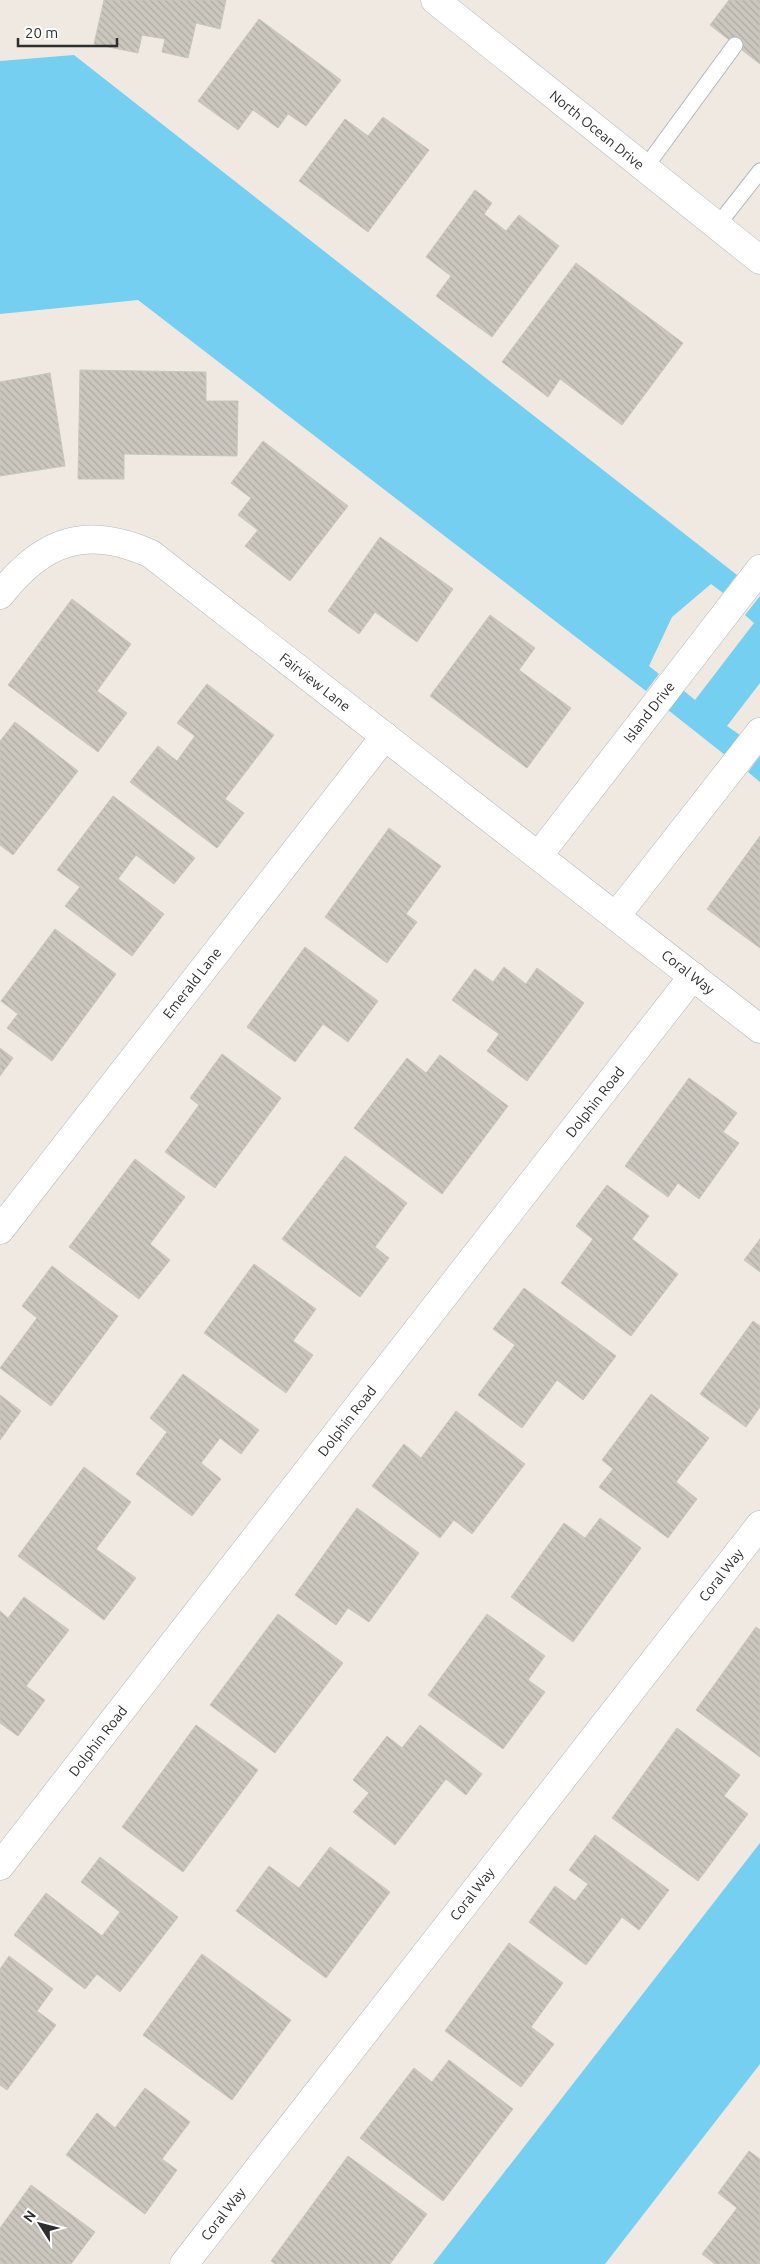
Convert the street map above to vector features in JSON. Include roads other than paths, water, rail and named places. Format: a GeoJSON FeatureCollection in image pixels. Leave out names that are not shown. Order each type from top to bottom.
{"type":"FeatureCollection","features":[{"type":"Feature","properties":{"kind":"street","name":"North Ocean Drive"},"geometry":{"type":"LineString","coordinates":[[435,0],[760,260]]}},
{"type":"Feature","properties":{"kind":"street","name":"Fairview Lane"},"geometry":{"type":"LineString","coordinates":[[0,595],[12,579],[31,561],[52,548],[80,540],[104,539],[129,544],[151,554],[616,916]]}},
{"type":"Feature","properties":{"kind":"street","name":"Island Drive"},"geometry":{"type":"LineString","coordinates":[[538,855],[760,569]]}},
{"type":"Feature","properties":{"kind":"street"},"geometry":{"type":"LineString","coordinates":[[616,916],[760,732]]}},
{"type":"Feature","properties":{"kind":"street","name":"Emerald Lane"},"geometry":{"type":"LineString","coordinates":[[0,1230],[385,736]]}},
{"type":"Feature","properties":{"kind":"street","name":"Coral Way"},"geometry":{"type":"LineString","coordinates":[[616,916],[760,1029]]}},
{"type":"Feature","properties":{"kind":"street","name":"Dolphin Road"},"geometry":{"type":"LineString","coordinates":[[0,1866],[693,976]]}},
{"type":"Feature","properties":{"kind":"street","name":"Coral Way"},"geometry":{"type":"LineString","coordinates":[[184,2264],[760,1525]]}},
{"type":"Feature","properties":{"kind":"lane"},"geometry":{"type":"LineString","coordinates":[[645,168],[735,45]]}},
{"type":"Feature","properties":{"kind":"lane"},"geometry":{"type":"LineString","coordinates":[[717,226],[760,171]]}},
{"type":"Feature","properties":{"kind":"water"},"geometry":{"type":"Polygon","coordinates":[[[74,55],[737,575],[723,593],[711,584],[672,617],[649,666],[659,674],[646,691],[138,300],[0,314],[0,61],[74,55]]]}},
{"type":"Feature","properties":{"kind":"water"},"geometry":{"type":"Polygon","coordinates":[[[760,596],[760,683],[727,726],[740,735],[725,755],[668,710],[683,690],[695,700],[754,623],[745,615],[760,596]]]}},
{"type":"Feature","properties":{"kind":"water"},"geometry":{"type":"Polygon","coordinates":[[[760,756],[760,782],[748,772],[760,756]]]}},
{"type":"Feature","properties":{"kind":"water"},"geometry":{"type":"Polygon","coordinates":[[[760,1843],[760,2064],[605,2264],[433,2264],[760,1843]]]}}]}
